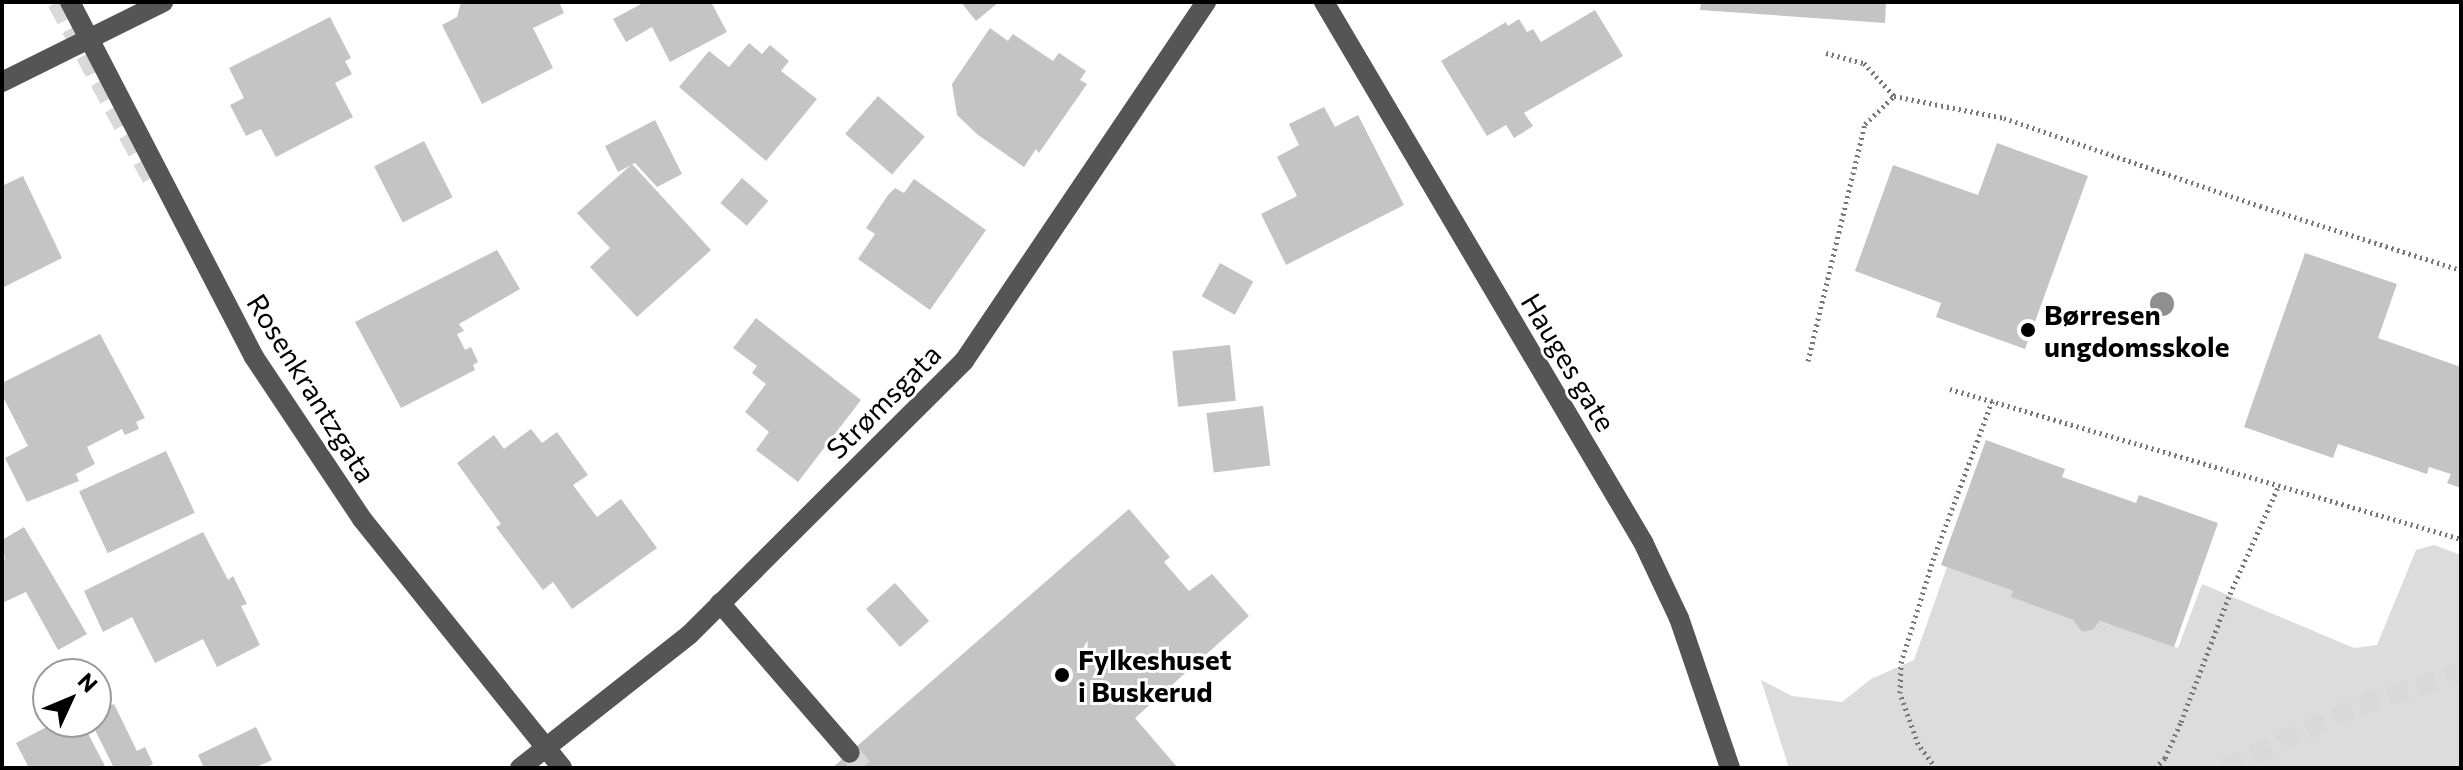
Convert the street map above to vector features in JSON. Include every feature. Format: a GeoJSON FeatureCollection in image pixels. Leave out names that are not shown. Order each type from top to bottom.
{"type":"FeatureCollection","features":[{"type":"Feature","properties":{"kind":"street","name":"Rosenkrantzgata"},"geometry":{"type":"LineString","coordinates":[[70,2],[254,357],[362,519],[562,768]]}},
{"type":"Feature","properties":{"kind":"street"},"geometry":{"type":"LineString","coordinates":[[2,82],[163,2]]}},
{"type":"Feature","properties":{"kind":"street","name":"Strømsgata"},"geometry":{"type":"LineString","coordinates":[[520,768],[690,634],[964,361],[1206,2]]}},
{"type":"Feature","properties":{"kind":"street","name":"Hauges gate"},"geometry":{"type":"LineString","coordinates":[[1324,2],[1643,542],[1679,618],[1730,768]]}},
{"type":"Feature","properties":{"kind":"street"},"geometry":{"type":"LineString","coordinates":[[720,603],[850,753]]}},
{"type":"Feature","properties":{"kind":"path"},"geometry":{"type":"LineString","coordinates":[[1826,53],[1864,63],[1894,96],[2004,118],[2260,206],[2461,270]]}},
{"type":"Feature","properties":{"kind":"path"},"geometry":{"type":"LineString","coordinates":[[1808,361],[1865,124],[1894,96]]}},
{"type":"Feature","properties":{"kind":"path"},"geometry":{"type":"LineString","coordinates":[[1950,389],[2461,539]]}},
{"type":"Feature","properties":{"kind":"path"},"geometry":{"type":"LineString","coordinates":[[1936,768],[1918,744],[1900,693],[1901,663],[1933,560],[1992,401]]}},
{"type":"Feature","properties":{"kind":"path"},"geometry":{"type":"LineString","coordinates":[[2155,768],[2165,758],[2181,722],[2230,594],[2279,485]]}},
{"type":"Feature","properties":{"kind":"shaded area"},"geometry":{"type":"Polygon","coordinates":[[[2434,545],[2461,555],[2461,768],[1789,768],[1761,680],[1792,696],[1842,702],[1871,679],[1914,660],[1947,567],[2013,591],[2012,597],[2073,620],[2082,632],[2093,630],[2100,621],[2178,648],[2202,584],[2354,648],[2377,645],[2416,550],[2434,545]]]}},
{"type":"Feature","properties":{"kind":"building"},"geometry":{"type":"Polygon","coordinates":[[[461,2],[559,2],[564,13],[533,28],[553,68],[482,104],[442,25],[457,17],[461,2]]]}},
{"type":"Feature","properties":{"kind":"building"},"geometry":{"type":"Polygon","coordinates":[[[645,2],[711,2],[727,32],[670,62],[652,27],[626,42],[613,19],[645,2]]]}},
{"type":"Feature","properties":{"kind":"building"},"geometry":{"type":"Polygon","coordinates":[[[961,2],[999,2],[976,21],[961,2]]]}},
{"type":"Feature","properties":{"kind":"building"},"geometry":{"type":"Polygon","coordinates":[[[1701,2],[1886,2],[1885,23],[1700,10],[1701,2]]]}},
{"type":"Feature","properties":{"kind":"building"},"geometry":{"type":"Polygon","coordinates":[[[1595,10],[1623,56],[1524,113],[1533,126],[1514,138],[1506,125],[1487,136],[1441,61],[1506,22],[1508,26],[1519,19],[1527,32],[1533,29],[1541,42],[1595,10]]]}},
{"type":"Feature","properties":{"kind":"building"},"geometry":{"type":"Polygon","coordinates":[[[330,17],[351,58],[345,61],[352,74],[335,83],[353,117],[276,157],[261,129],[246,136],[230,105],[244,98],[229,68],[330,17]]]}},
{"type":"Feature","properties":{"kind":"building"},"geometry":{"type":"Polygon","coordinates":[[[990,28],[1008,41],[1013,34],[1053,61],[1059,53],[1086,71],[1080,80],[1087,84],[1039,153],[1036,149],[1024,167],[978,135],[957,115],[952,84],[990,28]]]}},
{"type":"Feature","properties":{"kind":"building"},"geometry":{"type":"Polygon","coordinates":[[[749,43],[762,54],[770,45],[789,61],[781,71],[817,99],[766,161],[679,87],[709,51],[729,67],[749,43]]]}},
{"type":"Feature","properties":{"kind":"building"},"geometry":{"type":"Polygon","coordinates":[[[878,96],[925,137],[892,174],[845,134],[878,96]]]}},
{"type":"Feature","properties":{"kind":"building"},"geometry":{"type":"Polygon","coordinates":[[[1324,107],[1335,127],[1358,115],[1404,205],[1286,265],[1261,214],[1297,196],[1277,157],[1299,145],[1289,124],[1324,107]]]}},
{"type":"Feature","properties":{"kind":"building"},"geometry":{"type":"Polygon","coordinates":[[[655,120],[682,174],[657,187],[635,163],[632,164],[711,250],[637,317],[590,267],[610,248],[577,213],[631,165],[618,172],[605,146],[655,120]]]}},
{"type":"Feature","properties":{"kind":"building"},"geometry":{"type":"Polygon","coordinates":[[[424,141],[453,197],[403,223],[374,166],[424,141]]]}},
{"type":"Feature","properties":{"kind":"building"},"geometry":{"type":"Polygon","coordinates":[[[1997,143],[2088,176],[2025,349],[1936,317],[1941,303],[1855,271],[1893,165],[1978,195],[1997,143]]]}},
{"type":"Feature","properties":{"kind":"building"},"geometry":{"type":"Polygon","coordinates":[[[23,176],[62,258],[2,288],[2,186],[23,176]]]}},
{"type":"Feature","properties":{"kind":"building"},"geometry":{"type":"Polygon","coordinates":[[[742,178],[768,201],[747,226],[720,203],[742,178]]]}},
{"type":"Feature","properties":{"kind":"building"},"geometry":{"type":"Polygon","coordinates":[[[914,179],[986,230],[930,310],[858,259],[875,234],[866,228],[888,195],[895,188],[904,193],[914,179]]]}},
{"type":"Feature","properties":{"kind":"building"},"geometry":{"type":"Polygon","coordinates":[[[497,250],[520,289],[459,324],[464,331],[457,334],[465,350],[471,347],[478,362],[473,365],[475,370],[401,408],[355,322],[497,250]]]}},
{"type":"Feature","properties":{"kind":"building"},"geometry":{"type":"Polygon","coordinates":[[[2305,253],[2397,284],[2378,338],[2461,367],[2461,488],[2447,483],[2451,474],[2429,467],[2427,474],[2338,444],[2333,458],[2244,427],[2305,253]]]}},
{"type":"Feature","properties":{"kind":"building"},"geometry":{"type":"Polygon","coordinates":[[[1220,263],[1253,281],[1235,315],[1202,296],[1220,263]]]}},
{"type":"Feature","properties":{"kind":"building"},"geometry":{"type":"Polygon","coordinates":[[[756,318],[861,400],[798,482],[756,450],[769,432],[745,412],[766,384],[752,373],[757,366],[733,348],[756,318]]]}},
{"type":"Feature","properties":{"kind":"building"},"geometry":{"type":"Polygon","coordinates":[[[100,334],[145,418],[136,422],[139,429],[125,435],[122,429],[87,447],[95,464],[76,474],[79,481],[27,502],[5,458],[28,446],[2,395],[2,383],[100,334]]]}},
{"type":"Feature","properties":{"kind":"building"},"geometry":{"type":"Polygon","coordinates":[[[1230,345],[1236,401],[1178,407],[1172,351],[1230,345]]]}},
{"type":"Feature","properties":{"kind":"building"},"geometry":{"type":"Polygon","coordinates":[[[1263,406],[1270,466],[1214,472],[1206,413],[1263,406]]]}},
{"type":"Feature","properties":{"kind":"building"},"geometry":{"type":"Polygon","coordinates":[[[531,429],[542,443],[557,432],[588,475],[573,485],[597,517],[621,499],[657,548],[572,609],[553,582],[543,590],[496,527],[501,524],[457,463],[494,435],[504,449],[531,429]]]}},
{"type":"Feature","properties":{"kind":"building"},"geometry":{"type":"Polygon","coordinates":[[[1986,440],[2065,469],[2062,477],[2136,503],[2139,495],[2218,523],[2174,647],[2100,621],[2093,630],[2082,632],[2073,620],[2011,597],[2013,591],[1941,565],[1986,440]]]}},
{"type":"Feature","properties":{"kind":"building"},"geometry":{"type":"Polygon","coordinates":[[[166,451],[195,513],[108,553],[79,492],[166,451]]]}},
{"type":"Feature","properties":{"kind":"building","name":"Fylkeshuset i Buskerud"},"geometry":{"type":"Polygon","coordinates":[[[1129,509],[1170,557],[1164,562],[1189,591],[1212,574],[1249,616],[1135,718],[1178,768],[832,768],[1129,509]]]}},
{"type":"Feature","properties":{"kind":"building"},"geometry":{"type":"Polygon","coordinates":[[[24,527],[87,634],[58,650],[26,592],[2,603],[2,561],[5,559],[2,540],[24,527]]]}},
{"type":"Feature","properties":{"kind":"building"},"geometry":{"type":"Polygon","coordinates":[[[203,532],[228,580],[233,576],[247,604],[241,606],[260,645],[217,667],[203,639],[155,663],[132,617],[103,632],[84,591],[203,532]]]}},
{"type":"Feature","properties":{"kind":"building"},"geometry":{"type":"Polygon","coordinates":[[[895,583],[929,621],[900,647],[866,609],[895,583]]]}},
{"type":"Feature","properties":{"kind":"building"},"geometry":{"type":"Polygon","coordinates":[[[114,704],[137,751],[145,747],[153,764],[146,768],[114,768],[99,738],[112,738],[114,704]]]}},
{"type":"Feature","properties":{"kind":"building"},"geometry":{"type":"Polygon","coordinates":[[[256,727],[272,760],[254,768],[204,768],[198,755],[256,727]]]}},
{"type":"Feature","properties":{"kind":"building"},"geometry":{"type":"Polygon","coordinates":[[[32,735],[32,738],[90,738],[106,768],[29,768],[16,743],[32,735]]]}},
{"type":"Feature","properties":{"kind":"tunnel"},"geometry":{"type":"LineString","coordinates":[[57,2],[154,182]]}},
{"type":"Feature","properties":{"kind":"tunnel"},"geometry":{"type":"LineString","coordinates":[[2225,768],[2360,705],[2461,673]]}},
{"type":"Feature","properties":{"kind":"tunnel"},"geometry":{"type":"LineString","coordinates":[[850,753],[862,768]]}},
{"type":"Feature","properties":{"kind":"place","name":"Børresen ungdomsskole"},"geometry":{"type":"Point","coordinates":[2028,330]}},
{"type":"Feature","properties":{"kind":"place","name":"Fylkeshuset i Buskerud"},"geometry":{"type":"Point","coordinates":[1062,675]}}]}
